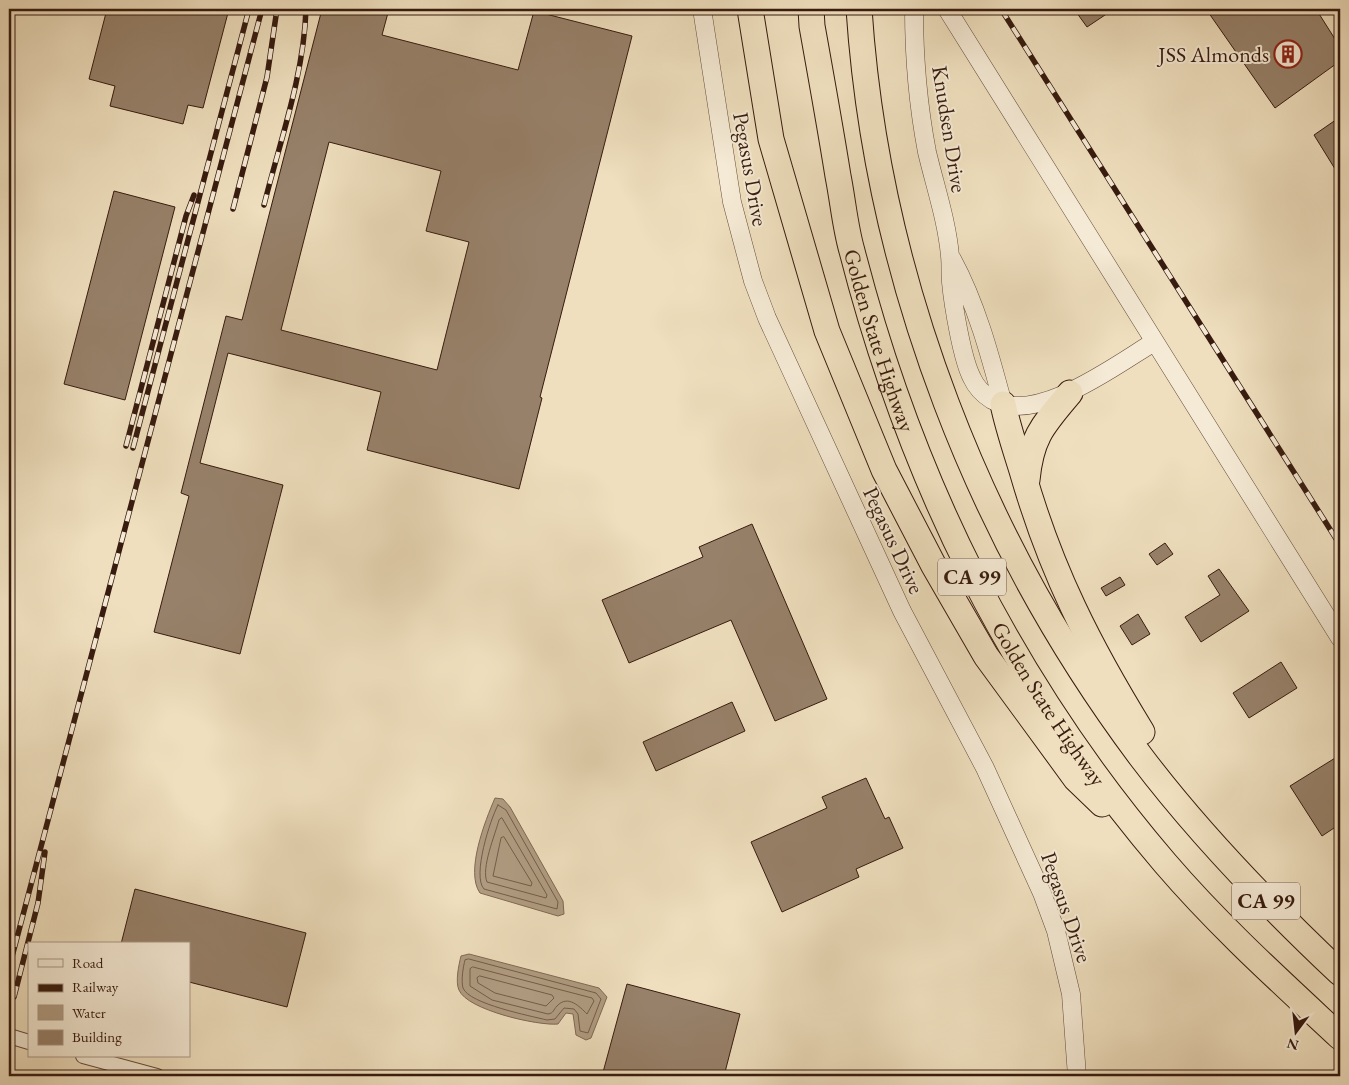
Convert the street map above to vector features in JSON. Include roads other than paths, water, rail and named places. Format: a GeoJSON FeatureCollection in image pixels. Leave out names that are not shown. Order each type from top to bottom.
{"type":"FeatureCollection","features":[{"type":"Feature","properties":{"kind":"highway"},"geometry":{"type":"LineString","coordinates":[[750,9],[771,138],[824,322],[884,470],[938,575],[986,656],[1029,718],[1076,779],[1167,865]]}},
{"type":"Feature","properties":{"kind":"highway","name":"Golden State Highway"},"geometry":{"type":"LineString","coordinates":[[811,9],[812,26],[851,248],[877,344],[940,510],[1003,636],[1047,706],[1091,770],[1167,865],[1244,947],[1340,1037]]}},
{"type":"Feature","properties":{"kind":"highway","name":"Golden State Highway"},"geometry":{"type":"LineString","coordinates":[[860,9],[872,124],[906,279],[940,387],[993,512],[1038,598],[1087,681],[1142,758],[1196,825],[1264,900],[1340,973]]}},
{"type":"Feature","properties":{"kind":"highway"},"geometry":{"type":"LineString","coordinates":[[1027,487],[1030,456],[1038,432],[1070,393]]}},
{"type":"Feature","properties":{"kind":"highway"},"geometry":{"type":"LineString","coordinates":[[1003,404],[1027,487],[1053,566],[1103,668],[1196,825]]}},
{"type":"Feature","properties":{"kind":"street","name":"Pegasus Drive"},"geometry":{"type":"LineString","coordinates":[[702,9],[732,202],[752,280],[767,318],[902,612],[985,768],[1042,893],[1056,931],[1072,994],[1077,1076]]}},
{"type":"Feature","properties":{"kind":"street"},"geometry":{"type":"LineString","coordinates":[[946,9],[1340,638]]}},
{"type":"Feature","properties":{"kind":"street","name":"Knudsen Drive"},"geometry":{"type":"LineString","coordinates":[[914,10],[922,119],[950,255],[951,283],[966,361],[972,379],[980,390],[993,400],[1003,404]]}},
{"type":"Feature","properties":{"kind":"street","name":"Knudsen Drive"},"geometry":{"type":"LineString","coordinates":[[950,255],[964,281],[973,305],[1003,404]]}},
{"type":"Feature","properties":{"kind":"street"},"geometry":{"type":"LineString","coordinates":[[1003,404],[1035,404],[1070,393],[1154,342]]}},
{"type":"Feature","properties":{"kind":"street"},"geometry":{"type":"LineString","coordinates":[[9,1036],[28,1042]]}},
{"type":"Feature","properties":{"kind":"street"},"geometry":{"type":"LineString","coordinates":[[90,1058],[158,1076]]}},
{"type":"Feature","properties":{"kind":"water"},"geometry":{"type":"Polygon","coordinates":[[[495,798],[503,799],[510,807],[563,901],[564,914],[558,916],[480,893],[476,884],[475,873],[478,846],[495,798]]]}},
{"type":"Feature","properties":{"kind":"water"},"geometry":{"type":"Polygon","coordinates":[[[469,954],[599,988],[607,997],[591,1038],[586,1040],[576,1035],[573,1014],[566,1013],[558,1024],[548,1024],[504,1015],[475,1004],[459,990],[457,982],[461,956],[469,954]]]}},
{"type":"Feature","properties":{"kind":"railway"},"geometry":{"type":"LineString","coordinates":[[133,448],[249,9]]}},
{"type":"Feature","properties":{"kind":"railway"},"geometry":{"type":"LineString","coordinates":[[9,968],[262,9]]}},
{"type":"Feature","properties":{"kind":"railway"},"geometry":{"type":"LineString","coordinates":[[233,209],[267,77],[277,9]]}},
{"type":"Feature","properties":{"kind":"railway"},"geometry":{"type":"LineString","coordinates":[[264,205],[296,83],[301,58],[306,9]]}},
{"type":"Feature","properties":{"kind":"railway"},"geometry":{"type":"LineString","coordinates":[[1001,9],[1340,545]]}},
{"type":"Feature","properties":{"kind":"railway"},"geometry":{"type":"LineString","coordinates":[[126,446],[186,216],[194,195]]}},
{"type":"Feature","properties":{"kind":"railway"},"geometry":{"type":"LineString","coordinates":[[28,942],[38,903],[45,852]]}},
{"type":"Feature","properties":{"kind":"railway"},"geometry":{"type":"LineString","coordinates":[[14,997],[28,942]]}},
{"type":"Feature","properties":{"kind":"place","name":"JSS Almonds"},"geometry":{"type":"Point","coordinates":[1288,54]}}]}
